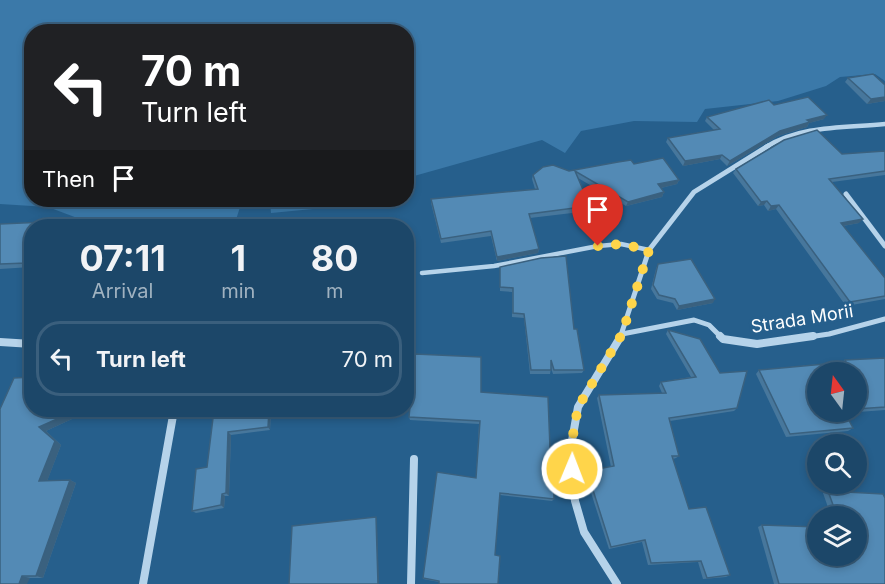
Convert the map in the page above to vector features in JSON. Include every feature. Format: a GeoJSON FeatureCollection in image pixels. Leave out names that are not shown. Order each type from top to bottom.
{"type":"FeatureCollection","features":[{"type":"Feature","properties":{"kind":"street"},"geometry":{"type":"LineString","coordinates":[[617,584],[584,532],[575,501],[570,452],[578,407],[622,334],[649,250],[694,192],[781,138],[804,131],[885,124]]}},
{"type":"Feature","properties":{"kind":"street"},"geometry":{"type":"LineString","coordinates":[[846,194],[885,246]]}},
{"type":"Feature","properties":{"kind":"street","name":"Strada Morii"},"geometry":{"type":"LineString","coordinates":[[622,334],[694,320],[709,325],[723,339],[757,344],[829,334],[885,319]]}},
{"type":"Feature","properties":{"kind":"street"},"geometry":{"type":"LineString","coordinates":[[0,342],[24,344]]}},
{"type":"Feature","properties":{"kind":"street"},"geometry":{"type":"LineString","coordinates":[[142,584],[173,417]]}},
{"type":"Feature","properties":{"kind":"street"},"geometry":{"type":"LineString","coordinates":[[411,584],[414,459]]}},
{"type":"Feature","properties":{"kind":"lane"},"geometry":{"type":"LineString","coordinates":[[422,273],[494,266],[598,246],[621,244],[649,250]]}},
{"type":"Feature","properties":{"kind":"shaded area"},"geometry":{"type":"Polygon","coordinates":[[[0,0],[885,0],[885,81],[875,74],[840,77],[826,86],[778,101],[705,109],[697,122],[634,121],[581,131],[565,153],[542,140],[414,176],[414,24],[24,24],[24,206],[0,204],[0,0]]]}},
{"type":"Feature","properties":{"kind":"shaded area"},"geometry":{"type":"Polygon","coordinates":[[[48,207],[240,207],[236,219],[80,219],[48,207]]]}},
{"type":"Feature","properties":{"kind":"shaded area"},"geometry":{"type":"Polygon","coordinates":[[[270,207],[319,207],[313,209],[271,213],[270,207]]]}},
{"type":"Feature","properties":{"kind":"building"},"geometry":{"type":"Polygon","coordinates":[[[873,74],[885,85],[885,97],[871,99],[848,78],[873,74]]]}},
{"type":"Feature","properties":{"kind":"building"},"geometry":{"type":"Polygon","coordinates":[[[808,97],[827,115],[780,131],[730,161],[722,155],[685,161],[668,138],[720,129],[707,117],[769,100],[774,105],[808,97]]]}},
{"type":"Feature","properties":{"kind":"building"},"geometry":{"type":"Polygon","coordinates":[[[817,130],[842,154],[885,151],[885,171],[829,179],[863,219],[841,223],[885,278],[885,296],[850,302],[779,205],[771,206],[767,201],[761,202],[736,169],[784,140],[817,130]]]}},
{"type":"Feature","properties":{"kind":"building"},"geometry":{"type":"Polygon","coordinates":[[[663,158],[679,180],[658,184],[664,192],[628,202],[575,171],[590,206],[529,214],[539,249],[497,257],[491,231],[441,239],[431,199],[538,189],[533,175],[543,167],[553,165],[569,171],[631,160],[634,164],[663,158]]]}},
{"type":"Feature","properties":{"kind":"building"},"geometry":{"type":"Polygon","coordinates":[[[24,223],[24,263],[0,264],[0,224],[24,223]]]}},
{"type":"Feature","properties":{"kind":"building"},"geometry":{"type":"Polygon","coordinates":[[[566,256],[574,329],[577,329],[584,370],[554,370],[551,360],[551,370],[531,370],[524,314],[513,313],[513,288],[500,287],[500,267],[541,258],[566,256]]]}},
{"type":"Feature","properties":{"kind":"building"},"geometry":{"type":"Polygon","coordinates":[[[691,259],[715,299],[679,306],[675,299],[659,295],[653,285],[658,264],[691,259]]]}},
{"type":"Feature","properties":{"kind":"building"},"geometry":{"type":"Polygon","coordinates":[[[668,330],[700,339],[720,373],[747,371],[737,408],[669,418],[679,456],[672,456],[689,509],[706,507],[730,575],[707,578],[701,561],[651,563],[645,540],[611,547],[587,471],[614,466],[599,395],[666,393],[661,382],[696,377],[668,330]]]}},
{"type":"Feature","properties":{"kind":"building"},"geometry":{"type":"Polygon","coordinates":[[[415,354],[481,357],[481,392],[548,397],[550,448],[553,449],[554,499],[500,493],[495,555],[500,556],[498,584],[439,584],[439,581],[423,578],[437,472],[476,478],[480,421],[409,417],[414,417],[415,354]]]}},
{"type":"Feature","properties":{"kind":"building"},"geometry":{"type":"Polygon","coordinates":[[[885,358],[885,407],[867,408],[867,362],[846,362],[845,360],[885,358]]]}},
{"type":"Feature","properties":{"kind":"building"},"geometry":{"type":"Polygon","coordinates":[[[807,366],[807,422],[850,422],[853,428],[790,434],[759,370],[807,366]]]}},
{"type":"Feature","properties":{"kind":"building"},"geometry":{"type":"Polygon","coordinates":[[[24,377],[24,417],[62,417],[39,427],[55,441],[39,481],[70,480],[36,576],[22,576],[19,584],[0,584],[0,409],[14,378],[24,377]]]}},
{"type":"Feature","properties":{"kind":"building"},"geometry":{"type":"Polygon","coordinates":[[[213,417],[269,417],[268,427],[228,432],[226,493],[222,494],[221,505],[192,511],[196,469],[207,467],[213,417]]]}},
{"type":"Feature","properties":{"kind":"building"},"geometry":{"type":"Polygon","coordinates":[[[829,494],[883,494],[885,498],[885,584],[779,584],[762,525],[807,527],[807,566],[867,566],[867,506],[833,506],[829,494]]]}},
{"type":"Feature","properties":{"kind":"building"},"geometry":{"type":"Polygon","coordinates":[[[376,517],[378,584],[289,584],[292,526],[376,517]]]}},
{"type":"Feature","properties":{"kind":"route"},"geometry":{"type":"LineString","coordinates":[[572,469],[570,452],[578,407],[622,334],[649,250],[621,244],[598,246]]}}]}
